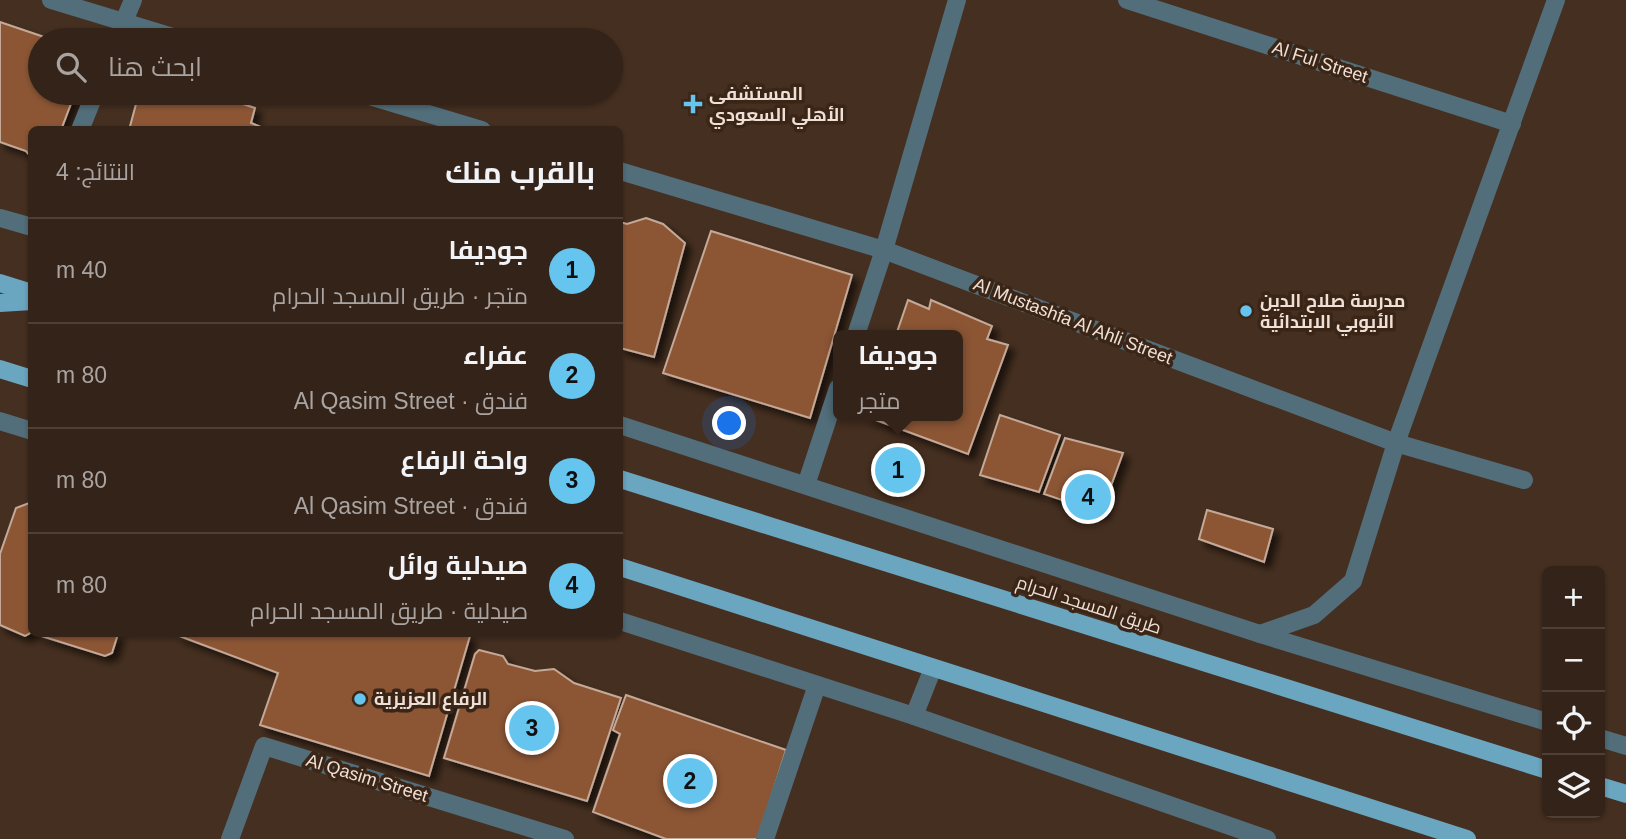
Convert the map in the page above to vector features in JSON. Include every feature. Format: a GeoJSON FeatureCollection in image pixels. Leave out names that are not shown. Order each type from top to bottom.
{"type":"FeatureCollection","features":[{"type":"Feature","properties":{"kind":"main road"},"geometry":{"type":"LineString","coordinates":[[0,284],[28,292]]}},
{"type":"Feature","properties":{"kind":"main road"},"geometry":{"type":"LineString","coordinates":[[0,303],[28,301]]}},
{"type":"Feature","properties":{"kind":"main road"},"geometry":{"type":"LineString","coordinates":[[0,369],[28,378]]}},
{"type":"Feature","properties":{"kind":"main road","name":"طريق المسجد الحرام"},"geometry":{"type":"LineString","coordinates":[[623,479],[1542,768]]}},
{"type":"Feature","properties":{"kind":"main road"},"geometry":{"type":"LineString","coordinates":[[623,568],[1467,839]]}},
{"type":"Feature","properties":{"kind":"main road"},"geometry":{"type":"LineString","coordinates":[[1605,788],[1626,794]]}},
{"type":"Feature","properties":{"kind":"street"},"geometry":{"type":"LineString","coordinates":[[51,0],[141,28]]}},
{"type":"Feature","properties":{"kind":"street"},"geometry":{"type":"LineString","coordinates":[[122,28],[132,0]]}},
{"type":"Feature","properties":{"kind":"street"},"geometry":{"type":"LineString","coordinates":[[858,330],[884,250],[957,0]]}},
{"type":"Feature","properties":{"kind":"street","name":"Al Ful Street"},"geometry":{"type":"LineString","coordinates":[[1127,0],[1512,124]]}},
{"type":"Feature","properties":{"kind":"street"},"geometry":{"type":"LineString","coordinates":[[1260,634],[1314,615],[1353,581],[1396,443],[1556,0]]}},
{"type":"Feature","properties":{"kind":"street"},"geometry":{"type":"LineString","coordinates":[[82,126],[90,105]]}},
{"type":"Feature","properties":{"kind":"street"},"geometry":{"type":"LineString","coordinates":[[399,105],[469,126]]}},
{"type":"Feature","properties":{"kind":"street","name":"Al Mustashfa Al Ahli Street"},"geometry":{"type":"LineString","coordinates":[[623,172],[884,250],[1396,443],[1524,480]]}},
{"type":"Feature","properties":{"kind":"street"},"geometry":{"type":"LineString","coordinates":[[0,218],[28,227]]}},
{"type":"Feature","properties":{"kind":"street"},"geometry":{"type":"LineString","coordinates":[[806,485],[833,403]]}},
{"type":"Feature","properties":{"kind":"street"},"geometry":{"type":"LineString","coordinates":[[0,421],[28,430]]}},
{"type":"Feature","properties":{"kind":"street"},"geometry":{"type":"LineString","coordinates":[[623,426],[1260,634],[1542,720]]}},
{"type":"Feature","properties":{"kind":"street"},"geometry":{"type":"LineString","coordinates":[[623,622],[914,716],[1267,839]]}},
{"type":"Feature","properties":{"kind":"street"},"geometry":{"type":"LineString","coordinates":[[914,716],[933,668]]}},
{"type":"Feature","properties":{"kind":"street"},"geometry":{"type":"LineString","coordinates":[[765,839],[817,685]]}},
{"type":"Feature","properties":{"kind":"street"},"geometry":{"type":"LineString","coordinates":[[1605,740],[1626,746]]}},
{"type":"Feature","properties":{"kind":"street","name":"Al Qasim Street"},"geometry":{"type":"LineString","coordinates":[[230,839],[264,746],[565,839]]}},
{"type":"Feature","properties":{"kind":"building"},"geometry":{"type":"Polygon","coordinates":[[[0,22],[28,32],[28,105],[70,105],[63,126],[28,126],[28,153],[0,142],[0,22]]]}},
{"type":"Feature","properties":{"kind":"building"},"geometry":{"type":"Polygon","coordinates":[[[136,105],[246,105],[255,108],[251,123],[258,126],[130,126],[136,105]]]}},
{"type":"Feature","properties":{"kind":"building"},"geometry":{"type":"Polygon","coordinates":[[[646,218],[663,224],[685,243],[654,357],[623,349],[623,223],[646,218]]]}},
{"type":"Feature","properties":{"kind":"building"},"geometry":{"type":"Polygon","coordinates":[[[711,231],[852,275],[836,330],[833,330],[833,340],[810,418],[663,373],[711,231]]]}},
{"type":"Feature","properties":{"kind":"building"},"geometry":{"type":"Polygon","coordinates":[[[908,300],[929,309],[931,300],[992,326],[987,339],[1008,345],[968,454],[879,421],[963,421],[963,330],[898,330],[908,300]]]}},
{"type":"Feature","properties":{"kind":"building"},"geometry":{"type":"Polygon","coordinates":[[[1000,415],[1060,435],[1039,492],[980,475],[1000,415]]]}},
{"type":"Feature","properties":{"kind":"building"},"geometry":{"type":"Polygon","coordinates":[[[1065,438],[1123,453],[1101,513],[1044,494],[1065,438]]]}},
{"type":"Feature","properties":{"kind":"building"},"geometry":{"type":"Polygon","coordinates":[[[28,504],[28,634],[25,636],[0,625],[0,554],[16,508],[28,504]]]}},
{"type":"Feature","properties":{"kind":"building"},"geometry":{"type":"Polygon","coordinates":[[[1207,510],[1273,529],[1264,562],[1199,539],[1207,510]]]}},
{"type":"Feature","properties":{"kind":"building"},"geometry":{"type":"Polygon","coordinates":[[[45,637],[117,637],[112,653],[105,656],[45,637]]]}},
{"type":"Feature","properties":{"kind":"building","name":"الرفاع العزيزية"},"geometry":{"type":"Polygon","coordinates":[[[182,637],[470,637],[429,776],[260,725],[278,673],[182,637]]]}},
{"type":"Feature","properties":{"kind":"building"},"geometry":{"type":"Polygon","coordinates":[[[479,650],[503,656],[508,664],[535,671],[554,669],[574,683],[621,698],[587,801],[444,758],[475,654],[479,650]]]}},
{"type":"Feature","properties":{"kind":"building"},"geometry":{"type":"Polygon","coordinates":[[[626,695],[786,750],[758,839],[666,839],[593,812],[620,734],[613,730],[626,695]]]}},
{"type":"Feature","properties":{"kind":"place","name":"المستشفى الأهلي السعودي"},"geometry":{"type":"Point","coordinates":[693,104]}},
{"type":"Feature","properties":{"kind":"place","name":"مدرسة صلاح الدين الأيوبي الابتدائية"},"geometry":{"type":"Point","coordinates":[1246,311]}},
{"type":"Feature","properties":{"kind":"place","name":"جوديفا"},"geometry":{"type":"Point","coordinates":[898,470]}},
{"type":"Feature","properties":{"kind":"place","name":"صيدلية وائل"},"geometry":{"type":"Point","coordinates":[1088,497]}},
{"type":"Feature","properties":{"kind":"place","name":"الرفاع العزيزية"},"geometry":{"type":"Point","coordinates":[360,699]}},
{"type":"Feature","properties":{"kind":"place","name":"واحة الرفاع"},"geometry":{"type":"Point","coordinates":[532,728]}},
{"type":"Feature","properties":{"kind":"place","name":"عفراء"},"geometry":{"type":"Point","coordinates":[690,781]}}]}
